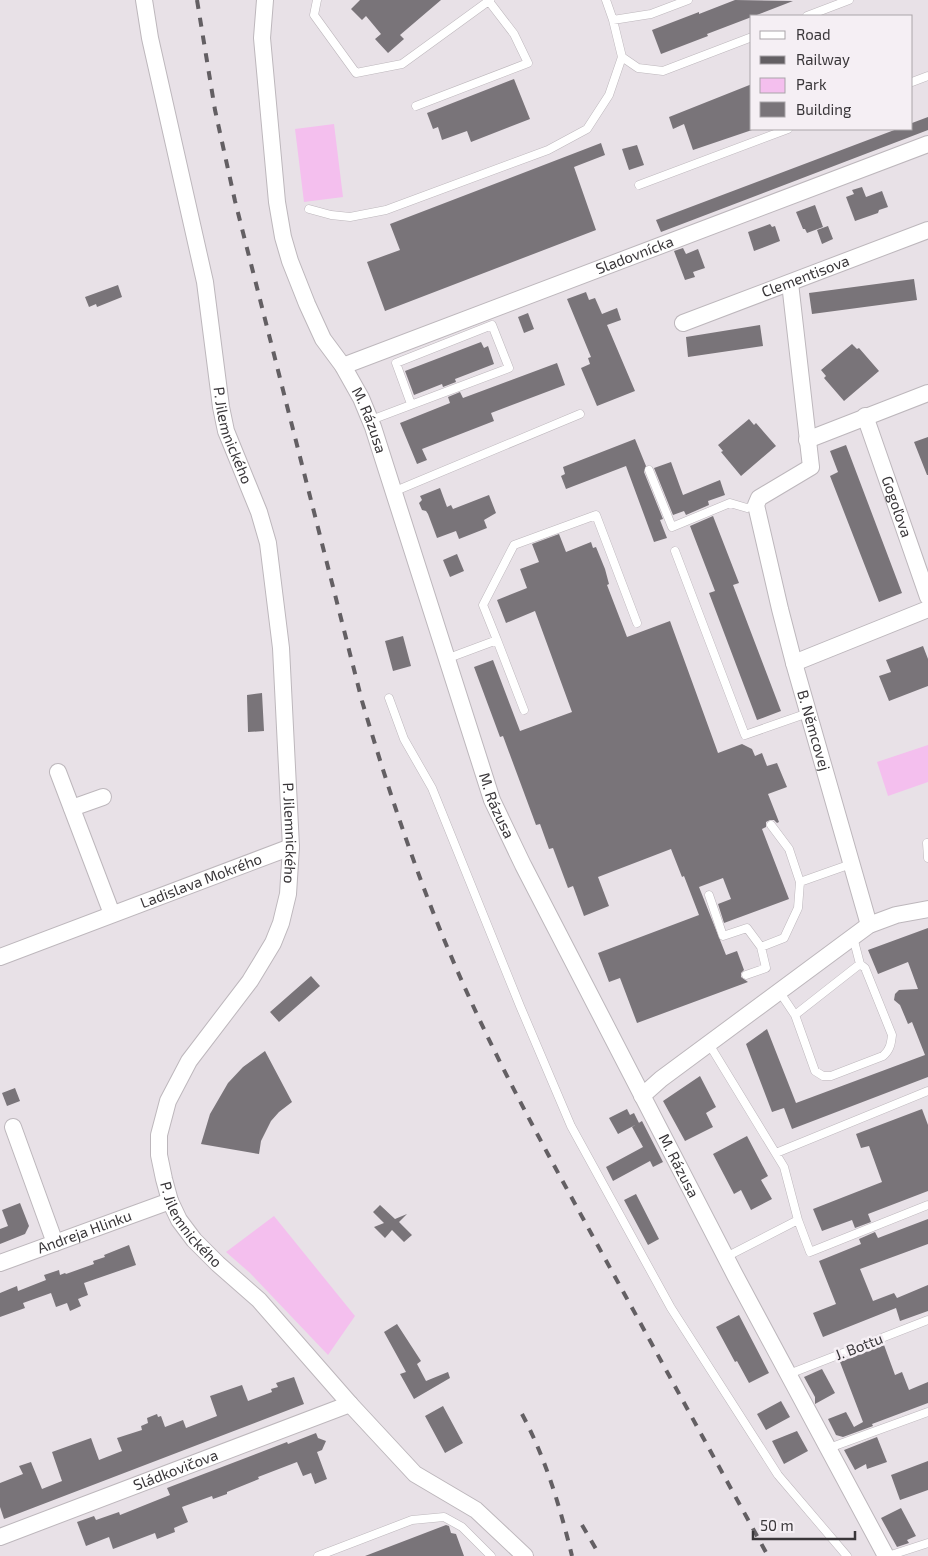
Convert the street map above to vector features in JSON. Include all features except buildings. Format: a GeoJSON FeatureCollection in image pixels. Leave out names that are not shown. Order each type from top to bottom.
{"type":"FeatureCollection","features":[{"type":"Feature","properties":{"kind":"street","name":"P. Jilemnického"},"geometry":{"type":"LineString","coordinates":[[144,0],[150,38],[205,282],[220,407],[232,449],[258,512],[268,543],[281,648],[290,847],[288,894],[281,922],[273,943],[250,981],[190,1061],[168,1101],[159,1135],[160,1155],[170,1201],[179,1220],[194,1240],[259,1300],[350,1404],[415,1474],[476,1510],[524,1556]]}},
{"type":"Feature","properties":{"kind":"street","name":"M. Rázusa"},"geometry":{"type":"LineString","coordinates":[[265,0],[262,38],[277,202],[283,237],[290,261],[323,339],[343,366],[371,420],[492,800],[523,864],[726,1258],[887,1556]]}},
{"type":"Feature","properties":{"kind":"street","name":"Sladovnícka"},"geometry":{"type":"LineString","coordinates":[[343,366],[928,144]]}},
{"type":"Feature","properties":{"kind":"street","name":"Clementisova"},"geometry":{"type":"LineString","coordinates":[[683,323],[928,230]]}},
{"type":"Feature","properties":{"kind":"street"},"geometry":{"type":"LineString","coordinates":[[756,505],[759,498],[811,467],[790,283]]}},
{"type":"Feature","properties":{"kind":"street"},"geometry":{"type":"LineString","coordinates":[[808,440],[865,416],[928,393]]}},
{"type":"Feature","properties":{"kind":"street","name":"Gogoľova"},"geometry":{"type":"LineString","coordinates":[[865,416],[928,597]]}},
{"type":"Feature","properties":{"kind":"street","name":"B. Němcovej"},"geometry":{"type":"LineString","coordinates":[[756,505],[794,663],[869,924]]}},
{"type":"Feature","properties":{"kind":"street"},"geometry":{"type":"LineString","coordinates":[[794,663],[928,609]]}},
{"type":"Feature","properties":{"kind":"street"},"geometry":{"type":"LineString","coordinates":[[58,772],[112,914]]}},
{"type":"Feature","properties":{"kind":"street"},"geometry":{"type":"LineString","coordinates":[[72,808],[103,797]]}},
{"type":"Feature","properties":{"kind":"street","name":"Ladislava Mokrého"},"geometry":{"type":"LineString","coordinates":[[0,957],[290,847]]}},
{"type":"Feature","properties":{"kind":"street"},"geometry":{"type":"LineString","coordinates":[[642,1096],[660,1079],[869,924],[896,915],[928,909]]}},
{"type":"Feature","properties":{"kind":"street"},"geometry":{"type":"LineString","coordinates":[[13,1127],[55,1243]]}},
{"type":"Feature","properties":{"kind":"street","name":"Andreja Hlinku"},"geometry":{"type":"LineString","coordinates":[[0,1263],[170,1201]]}},
{"type":"Feature","properties":{"kind":"street","name":"Sládkovičova"},"geometry":{"type":"LineString","coordinates":[[0,1537],[350,1404]]}},
{"type":"Feature","properties":{"kind":"lane"},"geometry":{"type":"LineString","coordinates":[[317,0],[314,15],[356,73],[402,64],[488,0],[514,34],[528,63],[416,106]]}},
{"type":"Feature","properties":{"kind":"lane"},"geometry":{"type":"LineString","coordinates":[[309,209],[331,215],[350,217],[386,210],[548,150],[587,129],[609,95],[622,57],[606,0]]}},
{"type":"Feature","properties":{"kind":"lane"},"geometry":{"type":"LineString","coordinates":[[613,20],[651,14],[688,0]]}},
{"type":"Feature","properties":{"kind":"lane"},"geometry":{"type":"LineString","coordinates":[[810,15],[849,0]]}},
{"type":"Feature","properties":{"kind":"lane"},"geometry":{"type":"LineString","coordinates":[[622,57],[638,68],[663,71],[750,38]]}},
{"type":"Feature","properties":{"kind":"lane"},"geometry":{"type":"LineString","coordinates":[[913,82],[928,76]]}},
{"type":"Feature","properties":{"kind":"lane"},"geometry":{"type":"LineString","coordinates":[[639,185],[785,130]]}},
{"type":"Feature","properties":{"kind":"lane"},"geometry":{"type":"LineString","coordinates":[[371,420],[509,368],[492,325],[396,363],[411,404]]}},
{"type":"Feature","properties":{"kind":"lane"},"geometry":{"type":"LineString","coordinates":[[393,492],[580,414]]}},
{"type":"Feature","properties":{"kind":"lane"},"geometry":{"type":"LineString","coordinates":[[649,470],[672,527],[730,503],[747,508],[756,505]]}},
{"type":"Feature","properties":{"kind":"lane"},"geometry":{"type":"LineString","coordinates":[[524,710],[483,605],[514,545],[596,515],[637,623]]}},
{"type":"Feature","properties":{"kind":"lane"},"geometry":{"type":"LineString","coordinates":[[675,551],[744,736],[808,714]]}},
{"type":"Feature","properties":{"kind":"lane"},"geometry":{"type":"LineString","coordinates":[[446,658],[497,640]]}},
{"type":"Feature","properties":{"kind":"lane"},"geometry":{"type":"LineString","coordinates":[[389,698],[404,740],[432,788],[520,1006],[571,1126],[671,1308],[773,1466],[847,1556]]}},
{"type":"Feature","properties":{"kind":"lane"},"geometry":{"type":"LineString","coordinates":[[761,947],[784,938],[798,908],[800,882],[789,848],[771,825]]}},
{"type":"Feature","properties":{"kind":"lane"},"geometry":{"type":"LineString","coordinates":[[927,844],[928,858]]}},
{"type":"Feature","properties":{"kind":"lane"},"geometry":{"type":"LineString","coordinates":[[800,882],[851,864]]}},
{"type":"Feature","properties":{"kind":"lane"},"geometry":{"type":"LineString","coordinates":[[709,895],[723,936],[748,928],[761,947],[766,968],[746,975]]}},
{"type":"Feature","properties":{"kind":"lane"},"geometry":{"type":"LineString","coordinates":[[779,991],[795,1015],[816,1071],[823,1076],[832,1076],[883,1056],[888,1052],[892,1035],[865,968],[860,964],[853,937]]}},
{"type":"Feature","properties":{"kind":"lane"},"geometry":{"type":"LineString","coordinates":[[795,1015],[860,964]]}},
{"type":"Feature","properties":{"kind":"lane"},"geometry":{"type":"LineString","coordinates":[[708,1044],[784,1167],[798,1220],[810,1252],[928,1205]]}},
{"type":"Feature","properties":{"kind":"lane"},"geometry":{"type":"LineString","coordinates":[[776,1153],[928,1090]]}},
{"type":"Feature","properties":{"kind":"lane"},"geometry":{"type":"LineString","coordinates":[[726,1258],[798,1220]]}},
{"type":"Feature","properties":{"kind":"lane","name":"J. Bottu"},"geometry":{"type":"LineString","coordinates":[[789,1374],[928,1320]]}},
{"type":"Feature","properties":{"kind":"lane"},"geometry":{"type":"LineString","coordinates":[[829,1448],[928,1412]]}},
{"type":"Feature","properties":{"kind":"lane"},"geometry":{"type":"LineString","coordinates":[[318,1556],[412,1520],[444,1517],[462,1527],[491,1556]]}},
{"type":"Feature","properties":{"kind":"lane"},"geometry":{"type":"LineString","coordinates":[[887,1556],[928,1543]]}},
{"type":"Feature","properties":{"kind":"green space"},"geometry":{"type":"Polygon","coordinates":[[[334,124],[343,197],[304,202],[295,129],[334,124]]]}},
{"type":"Feature","properties":{"kind":"green space"},"geometry":{"type":"Polygon","coordinates":[[[928,745],[928,782],[888,796],[877,762],[928,745]]]}},
{"type":"Feature","properties":{"kind":"green space"},"geometry":{"type":"Polygon","coordinates":[[[274,1216],[355,1316],[328,1355],[250,1273],[226,1252],[274,1216]]]}},
{"type":"Feature","properties":{"kind":"railway"},"geometry":{"type":"LineString","coordinates":[[197,0],[215,110],[235,201],[362,701],[396,810],[435,918],[465,988],[514,1090],[768,1556]]}},
{"type":"Feature","properties":{"kind":"railway"},"geometry":{"type":"LineString","coordinates":[[522,1414],[531,1431],[552,1484],[572,1556]]}},
{"type":"Feature","properties":{"kind":"railway"},"geometry":{"type":"LineString","coordinates":[[582,1525],[600,1556]]}}]}
